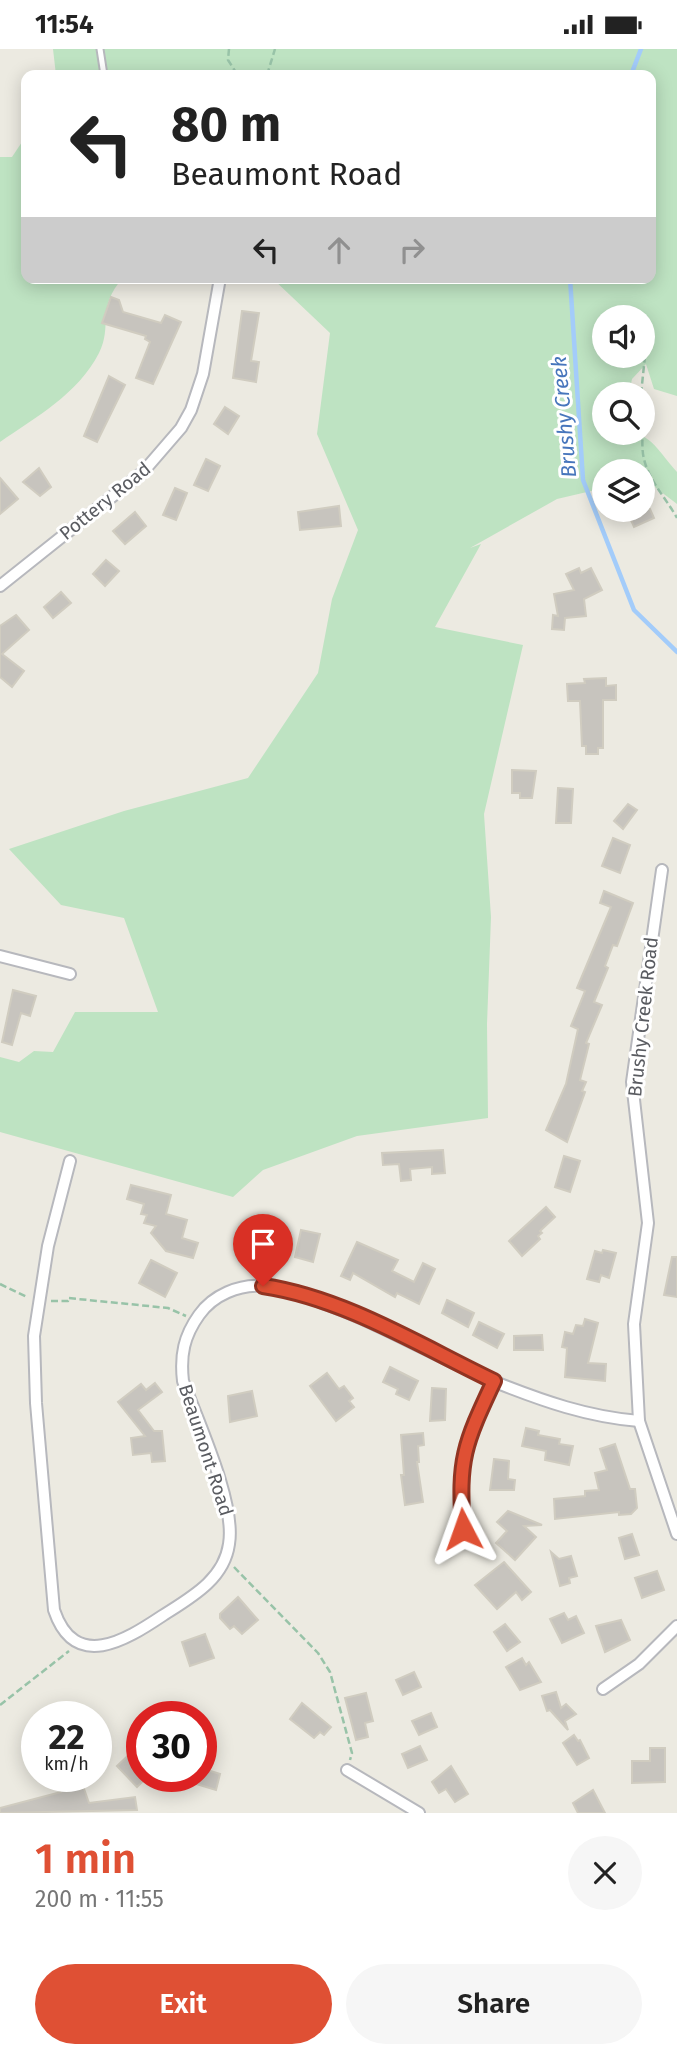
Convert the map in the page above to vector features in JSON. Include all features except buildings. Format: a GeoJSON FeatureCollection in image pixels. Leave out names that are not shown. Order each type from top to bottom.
{"type":"FeatureCollection","features":[{"type":"Feature","properties":{"kind":"street","name":"Pottery Road"},"geometry":{"type":"LineString","coordinates":[[0,586],[143,472],[181,428],[191,410],[203,374],[219,284]]}},
{"type":"Feature","properties":{"kind":"street","name":"Brushy Creek Road"},"geometry":{"type":"LineString","coordinates":[[663,870],[632,1082],[648,1211],[634,1324],[639,1421],[677,1534]]}},
{"type":"Feature","properties":{"kind":"street"},"geometry":{"type":"LineString","coordinates":[[0,956],[70,974]]}},
{"type":"Feature","properties":{"kind":"street"},"geometry":{"type":"LineString","coordinates":[[70,1161],[48,1246],[38,1300],[34,1364],[52,1599],[63,1629],[80,1643]]}},
{"type":"Feature","properties":{"kind":"street","name":"Beaumont Road"},"geometry":{"type":"LineString","coordinates":[[80,1643],[105,1646],[125,1640],[206,1586],[226,1559],[229,1515],[183,1381],[181,1364],[182,1348],[195,1320],[204,1308],[226,1293],[244,1287],[281,1289],[355,1315],[494,1381],[576,1412],[601,1418],[639,1421]]}},
{"type":"Feature","properties":{"kind":"street"},"geometry":{"type":"LineString","coordinates":[[463,1529],[460,1482],[463,1454],[467,1437],[494,1381]]}},
{"type":"Feature","properties":{"kind":"street"},"geometry":{"type":"LineString","coordinates":[[603,1689],[639,1664],[677,1626]]}},
{"type":"Feature","properties":{"kind":"street"},"geometry":{"type":"LineString","coordinates":[[347,1770],[419,1813]]}},
{"type":"Feature","properties":{"kind":"lane"},"geometry":{"type":"LineString","coordinates":[[100,49],[103,70]]}},
{"type":"Feature","properties":{"kind":"path"},"geometry":{"type":"LineString","coordinates":[[229,49],[228,60],[234,70]]}},
{"type":"Feature","properties":{"kind":"path"},"geometry":{"type":"LineString","coordinates":[[269,70],[275,49]]}},
{"type":"Feature","properties":{"kind":"path"},"geometry":{"type":"LineString","coordinates":[[644,445],[643,456],[649,474],[677,518]]}},
{"type":"Feature","properties":{"kind":"path"},"geometry":{"type":"LineString","coordinates":[[0,1284],[38,1300],[68,1301],[68,1298],[168,1308],[195,1320]]}},
{"type":"Feature","properties":{"kind":"path"},"geometry":{"type":"LineString","coordinates":[[245,1576],[318,1653],[330,1672],[352,1753],[347,1770]]}},
{"type":"Feature","properties":{"kind":"path"},"geometry":{"type":"LineString","coordinates":[[0,1705],[80,1643]]}},
{"type":"Feature","properties":{"kind":"green space"},"geometry":{"type":"Polygon","coordinates":[[[53,49],[677,49],[677,396],[655,389],[655,382],[652,382],[647,368],[655,368],[655,305],[592,305],[592,368],[642,368],[631,382],[592,382],[592,445],[654,445],[677,472],[677,504],[655,487],[655,459],[592,459],[592,491],[557,499],[470,548],[481,544],[435,627],[523,645],[484,814],[491,917],[487,1024],[488,1118],[357,1136],[263,1170],[233,1197],[0,1132],[0,1057],[19,1062],[34,1051],[53,1052],[75,1012],[158,1012],[124,918],[61,905],[9,849],[124,811],[248,778],[318,673],[332,599],[358,530],[317,434],[330,333],[278,284],[656,284],[656,70],[55,70],[53,49]]]}},
{"type":"Feature","properties":{"kind":"green space"},"geometry":{"type":"Polygon","coordinates":[[[21,144],[21,284],[118,284],[107,307],[103,343],[90,368],[68,393],[0,442],[0,157],[12,157],[21,144]]]}},
{"type":"Feature","properties":{"kind":"waterway","name":"Brushy Creek"},"geometry":{"type":"LineString","coordinates":[[633,70],[641,49]]}},
{"type":"Feature","properties":{"kind":"waterway","name":"Brushy Creek"},"geometry":{"type":"LineString","coordinates":[[570,284],[583,480],[634,610],[677,652]]}},
{"type":"Feature","properties":{"kind":"route"},"geometry":{"type":"LineString","coordinates":[[263,1286],[311,1298],[355,1315],[494,1381],[467,1437],[463,1454],[460,1482],[463,1529]]}}]}
